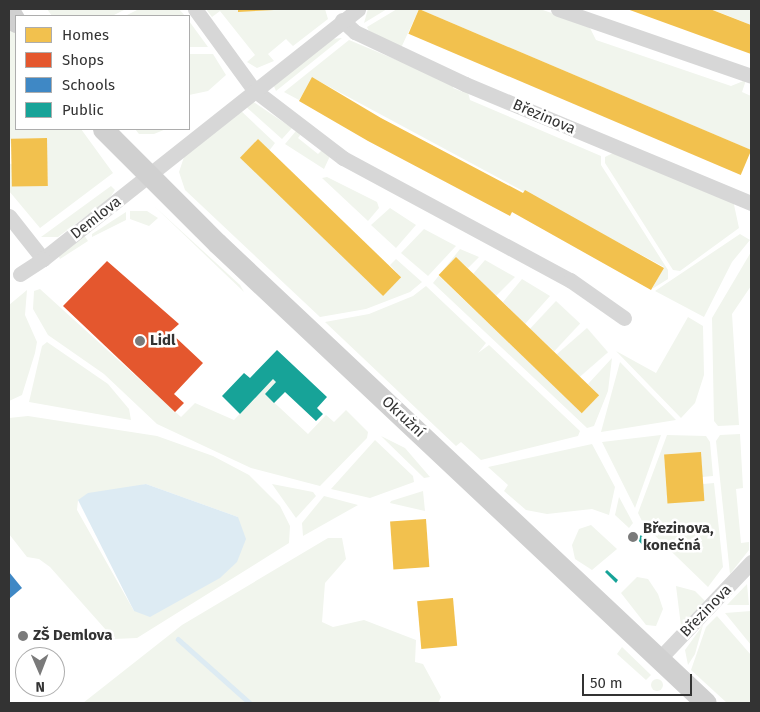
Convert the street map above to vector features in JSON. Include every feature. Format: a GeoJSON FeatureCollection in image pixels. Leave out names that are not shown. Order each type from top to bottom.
{"type":"FeatureCollection","features":[{"type":"Feature","properties":{"kind":"street"},"geometry":{"type":"LineString","coordinates":[[195,9],[254,90],[343,158],[570,280],[624,318]]}},
{"type":"Feature","properties":{"kind":"street"},"geometry":{"type":"LineString","coordinates":[[148,176],[358,9]]}},
{"type":"Feature","properties":{"kind":"street"},"geometry":{"type":"LineString","coordinates":[[558,9],[751,76]]}},
{"type":"Feature","properties":{"kind":"street","name":"Březinova"},"geometry":{"type":"LineString","coordinates":[[342,20],[354,32],[465,84],[751,203]]}},
{"type":"Feature","properties":{"kind":"street","name":"Okružní"},"geometry":{"type":"LineString","coordinates":[[104,130],[148,176],[706,703]]}},
{"type":"Feature","properties":{"kind":"street","name":"Demlova"},"geometry":{"type":"LineString","coordinates":[[20,274],[43,259],[148,176]]}},
{"type":"Feature","properties":{"kind":"street"},"geometry":{"type":"LineString","coordinates":[[9,216],[43,259]]}},
{"type":"Feature","properties":{"kind":"street","name":"Březinova"},"geometry":{"type":"LineString","coordinates":[[659,659],[751,562]]}},
{"type":"Feature","properties":{"kind":"shaded area"},"geometry":{"type":"Polygon","coordinates":[[[47,9],[126,9],[114,15],[51,15],[47,9]]]}},
{"type":"Feature","properties":{"kind":"shaded area"},"geometry":{"type":"Polygon","coordinates":[[[139,9],[179,9],[184,15],[127,15],[139,9]]]}},
{"type":"Feature","properties":{"kind":"shaded area"},"geometry":{"type":"Polygon","coordinates":[[[206,9],[325,9],[328,19],[293,46],[286,39],[268,54],[274,61],[257,68],[247,62],[255,55],[220,11],[212,17],[206,9]]]}},
{"type":"Feature","properties":{"kind":"shaded area"},"geometry":{"type":"Polygon","coordinates":[[[368,9],[387,9],[364,23],[368,9]]]}},
{"type":"Feature","properties":{"kind":"shaded area"},"geometry":{"type":"Polygon","coordinates":[[[397,9],[419,9],[401,48],[369,31],[367,27],[397,9]]]}},
{"type":"Feature","properties":{"kind":"shaded area"},"geometry":{"type":"Polygon","coordinates":[[[419,9],[540,9],[589,26],[596,40],[731,86],[746,80],[742,92],[751,96],[751,150],[419,9]]]}},
{"type":"Feature","properties":{"kind":"shaded area"},"geometry":{"type":"Polygon","coordinates":[[[710,9],[751,9],[751,25],[729,16],[710,9]]]}},
{"type":"Feature","properties":{"kind":"shaded area"},"geometry":{"type":"Polygon","coordinates":[[[190,22],[208,47],[190,47],[190,22]]]}},
{"type":"Feature","properties":{"kind":"shaded area"},"geometry":{"type":"Polygon","coordinates":[[[9,24],[15,33],[15,130],[82,130],[113,173],[40,228],[9,191],[9,163],[48,185],[46,138],[11,139],[9,157],[9,24]]]}},
{"type":"Feature","properties":{"kind":"shaded area"},"geometry":{"type":"Polygon","coordinates":[[[342,38],[276,91],[273,84],[331,39],[342,38]]]}},
{"type":"Feature","properties":{"kind":"shaded area"},"geometry":{"type":"Polygon","coordinates":[[[349,40],[454,84],[453,88],[463,92],[467,88],[470,100],[601,156],[601,165],[668,270],[668,279],[652,289],[664,267],[313,78],[299,100],[284,92],[349,40]]]}},
{"type":"Feature","properties":{"kind":"shaded area"},"geometry":{"type":"Polygon","coordinates":[[[190,54],[213,54],[226,75],[208,91],[190,95],[190,54]]]}},
{"type":"Feature","properties":{"kind":"shaded area"},"geometry":{"type":"Polygon","coordinates":[[[252,101],[292,128],[282,139],[244,105],[252,101]]]}},
{"type":"Feature","properties":{"kind":"shaded area"},"geometry":{"type":"Polygon","coordinates":[[[239,109],[275,143],[269,151],[258,139],[241,158],[384,294],[401,277],[390,265],[396,259],[422,282],[410,292],[366,309],[320,317],[185,190],[179,172],[184,157],[239,109]]]}},
{"type":"Feature","properties":{"kind":"shaded area"},"geometry":{"type":"Polygon","coordinates":[[[136,130],[164,130],[154,134],[139,134],[136,130]]]}},
{"type":"Feature","properties":{"kind":"shaded area"},"geometry":{"type":"Polygon","coordinates":[[[296,131],[301,134],[298,138],[318,154],[322,150],[330,156],[324,169],[285,144],[296,131]]]}},
{"type":"Feature","properties":{"kind":"shaded area"},"geometry":{"type":"Polygon","coordinates":[[[617,151],[628,160],[733,200],[739,228],[680,271],[673,270],[605,163],[605,157],[617,151]]]}},
{"type":"Feature","properties":{"kind":"shaded area"},"geometry":{"type":"Polygon","coordinates":[[[327,177],[377,202],[379,208],[368,221],[322,178],[327,177]]]}},
{"type":"Feature","properties":{"kind":"shaded area"},"geometry":{"type":"Polygon","coordinates":[[[111,186],[115,190],[109,199],[58,237],[41,237],[111,186]]]}},
{"type":"Feature","properties":{"kind":"shaded area"},"geometry":{"type":"Polygon","coordinates":[[[153,205],[240,285],[244,292],[153,205]]]}},
{"type":"Feature","properties":{"kind":"shaded area"},"geometry":{"type":"Polygon","coordinates":[[[390,208],[416,225],[396,248],[371,225],[390,208]]]}},
{"type":"Feature","properties":{"kind":"shaded area"},"geometry":{"type":"Polygon","coordinates":[[[130,211],[147,211],[158,218],[149,226],[130,219],[130,211]]]}},
{"type":"Feature","properties":{"kind":"shaded area"},"geometry":{"type":"Polygon","coordinates":[[[126,212],[126,220],[92,237],[92,234],[126,212]]]}},
{"type":"Feature","properties":{"kind":"shaded area"},"geometry":{"type":"Polygon","coordinates":[[[424,229],[456,246],[428,276],[401,253],[424,229]]]}},
{"type":"Feature","properties":{"kind":"shaded area"},"geometry":{"type":"Polygon","coordinates":[[[740,234],[750,240],[732,262],[704,317],[655,291],[740,234]]]}},
{"type":"Feature","properties":{"kind":"shaded area"},"geometry":{"type":"Polygon","coordinates":[[[84,235],[88,241],[60,259],[58,255],[84,235]]]}},
{"type":"Feature","properties":{"kind":"shaded area"},"geometry":{"type":"Polygon","coordinates":[[[460,249],[479,257],[468,268],[456,258],[439,276],[582,413],[599,395],[588,384],[612,358],[608,391],[594,426],[587,428],[433,283],[460,249]]]}},
{"type":"Feature","properties":{"kind":"shaded area"},"geometry":{"type":"Polygon","coordinates":[[[751,252],[751,286],[732,314],[739,425],[718,426],[714,421],[712,318],[751,252]]]}},
{"type":"Feature","properties":{"kind":"shaded area"},"geometry":{"type":"Polygon","coordinates":[[[485,260],[515,277],[496,296],[473,274],[485,260]]]}},
{"type":"Feature","properties":{"kind":"shaded area"},"geometry":{"type":"Polygon","coordinates":[[[522,279],[550,296],[525,324],[503,302],[522,279]]]}},
{"type":"Feature","properties":{"kind":"shaded area"},"geometry":{"type":"Polygon","coordinates":[[[426,286],[486,343],[478,353],[489,345],[580,431],[578,436],[481,460],[461,442],[456,446],[325,322],[369,314],[413,296],[426,286]]]}},
{"type":"Feature","properties":{"kind":"shaded area"},"geometry":{"type":"Polygon","coordinates":[[[40,289],[181,417],[195,403],[234,420],[273,379],[276,382],[265,394],[308,434],[326,415],[334,422],[346,410],[368,432],[367,438],[320,486],[251,468],[157,424],[104,374],[48,335],[33,309],[34,291],[40,289]]]}},
{"type":"Feature","properties":{"kind":"shaded area"},"geometry":{"type":"Polygon","coordinates":[[[27,290],[25,315],[37,342],[22,395],[9,401],[9,305],[27,290]]]}},
{"type":"Feature","properties":{"kind":"shaded area"},"geometry":{"type":"Polygon","coordinates":[[[556,301],[580,324],[554,351],[530,329],[556,301]]]}},
{"type":"Feature","properties":{"kind":"shaded area"},"geometry":{"type":"Polygon","coordinates":[[[688,317],[703,326],[704,375],[695,403],[681,418],[616,351],[656,373],[688,317]]]}},
{"type":"Feature","properties":{"kind":"shaded area"},"geometry":{"type":"Polygon","coordinates":[[[587,328],[608,352],[578,378],[557,354],[587,328]]]}},
{"type":"Feature","properties":{"kind":"shaded area"},"geometry":{"type":"Polygon","coordinates":[[[47,342],[108,384],[129,409],[131,420],[29,402],[42,346],[47,342]]]}},
{"type":"Feature","properties":{"kind":"shaded area"},"geometry":{"type":"Polygon","coordinates":[[[620,362],[676,420],[601,432],[620,362]]]}},
{"type":"Feature","properties":{"kind":"shaded area"},"geometry":{"type":"Polygon","coordinates":[[[28,416],[157,436],[213,456],[249,475],[280,506],[290,526],[289,543],[137,638],[114,639],[50,567],[39,559],[27,557],[9,534],[9,418],[28,416]],[[146,484],[78,500],[77,510],[134,611],[238,517],[146,484]]]}},
{"type":"Feature","properties":{"kind":"shaded area"},"geometry":{"type":"Polygon","coordinates":[[[740,434],[743,488],[736,489],[741,543],[749,542],[749,550],[730,574],[716,441],[720,435],[740,434]]]}},
{"type":"Feature","properties":{"kind":"shaded area"},"geometry":{"type":"Polygon","coordinates":[[[661,435],[635,508],[602,442],[661,435]]]}},
{"type":"Feature","properties":{"kind":"shaded area"},"geometry":{"type":"Polygon","coordinates":[[[667,435],[706,436],[710,442],[713,476],[702,477],[703,484],[714,483],[723,567],[708,587],[644,525],[638,513],[667,435]]]}},
{"type":"Feature","properties":{"kind":"shaded area"},"geometry":{"type":"Polygon","coordinates":[[[381,436],[405,448],[430,477],[424,478],[381,436]]]}},
{"type":"Feature","properties":{"kind":"shaded area"},"geometry":{"type":"Polygon","coordinates":[[[375,440],[413,476],[414,482],[370,498],[331,489],[375,440]]]}},
{"type":"Feature","properties":{"kind":"shaded area"},"geometry":{"type":"Polygon","coordinates":[[[592,444],[615,487],[609,515],[592,509],[547,514],[526,510],[504,491],[508,485],[488,467],[592,444]]]}},
{"type":"Feature","properties":{"kind":"shaded area"},"geometry":{"type":"Polygon","coordinates":[[[146,484],[238,517],[246,539],[237,562],[220,578],[150,617],[134,611],[78,500],[88,493],[146,484]]]}},
{"type":"Feature","properties":{"kind":"shaded area"},"geometry":{"type":"Polygon","coordinates":[[[272,484],[313,492],[316,496],[296,518],[272,484]]]}},
{"type":"Feature","properties":{"kind":"shaded area"},"geometry":{"type":"Polygon","coordinates":[[[423,491],[425,511],[390,503],[391,501],[423,491]]]}},
{"type":"Feature","properties":{"kind":"shaded area"},"geometry":{"type":"Polygon","coordinates":[[[324,496],[358,505],[303,536],[302,523],[324,496]]]}},
{"type":"Feature","properties":{"kind":"shaded area"},"geometry":{"type":"Polygon","coordinates":[[[619,497],[633,523],[629,528],[615,515],[619,497]]]}},
{"type":"Feature","properties":{"kind":"shaded area"},"geometry":{"type":"Polygon","coordinates":[[[591,525],[617,549],[592,570],[575,559],[572,545],[579,529],[591,525]]]}},
{"type":"Feature","properties":{"kind":"shaded area"},"geometry":{"type":"Polygon","coordinates":[[[328,538],[342,538],[346,559],[325,583],[322,622],[333,627],[364,620],[416,640],[415,662],[423,664],[441,697],[438,703],[83,703],[182,625],[328,538]]]}},
{"type":"Feature","properties":{"kind":"shaded area"},"geometry":{"type":"Polygon","coordinates":[[[637,577],[648,579],[658,594],[663,609],[656,626],[646,625],[621,593],[637,577]]]}},
{"type":"Feature","properties":{"kind":"shaded area"},"geometry":{"type":"Polygon","coordinates":[[[747,584],[749,605],[727,605],[747,584]]]}},
{"type":"Feature","properties":{"kind":"shaded area"},"geometry":{"type":"Polygon","coordinates":[[[676,586],[695,591],[705,601],[681,626],[676,586]]]}},
{"type":"Feature","properties":{"kind":"shaded area"},"geometry":{"type":"Polygon","coordinates":[[[751,611],[751,645],[725,613],[751,611]]]}},
{"type":"Feature","properties":{"kind":"shaded area"},"geometry":{"type":"Polygon","coordinates":[[[717,616],[751,655],[751,703],[727,703],[691,670],[706,627],[717,616]]]}},
{"type":"Feature","properties":{"kind":"shaded area"},"geometry":{"type":"Polygon","coordinates":[[[703,625],[695,654],[688,665],[685,650],[703,625]]]}},
{"type":"Feature","properties":{"kind":"shaded area"},"geometry":{"type":"Polygon","coordinates":[[[622,647],[651,675],[646,680],[617,654],[622,647]]]}},
{"type":"Feature","properties":{"kind":"shaded area"},"geometry":{"type":"Polygon","coordinates":[[[659,679],[662,680],[662,690],[655,691],[652,690],[651,683],[652,680],[659,679]]]}},
{"type":"Feature","properties":{"kind":"building: Homes"},"geometry":{"type":"Polygon","coordinates":[[[238,9],[274,9],[274,10],[238,12],[238,9]]]}},
{"type":"Feature","properties":{"kind":"building: Homes"},"geometry":{"type":"Polygon","coordinates":[[[419,9],[751,150],[741,175],[408,34],[419,9]]]}},
{"type":"Feature","properties":{"kind":"building: Homes"},"geometry":{"type":"Polygon","coordinates":[[[627,9],[710,9],[751,25],[751,54],[627,9]]]}},
{"type":"Feature","properties":{"kind":"building: Homes"},"geometry":{"type":"Polygon","coordinates":[[[312,77],[381,118],[523,193],[525,190],[664,268],[651,290],[512,212],[510,216],[368,141],[299,101],[312,77]]]}},
{"type":"Feature","properties":{"kind":"building: Homes"},"geometry":{"type":"Polygon","coordinates":[[[47,138],[48,186],[12,187],[11,139],[47,138]]]}},
{"type":"Feature","properties":{"kind":"building: Homes"},"geometry":{"type":"Polygon","coordinates":[[[258,139],[401,277],[383,296],[240,158],[258,139]]]}},
{"type":"Feature","properties":{"kind":"building: Homes"},"geometry":{"type":"Polygon","coordinates":[[[456,257],[599,395],[582,413],[439,275],[456,257]]]}},
{"type":"Feature","properties":{"kind":"building: Homes"},"geometry":{"type":"Polygon","coordinates":[[[701,452],[704,501],[668,503],[664,455],[701,452]]]}},
{"type":"Feature","properties":{"kind":"building: Homes"},"geometry":{"type":"Polygon","coordinates":[[[426,519],[429,567],[393,569],[390,522],[426,519]]]}},
{"type":"Feature","properties":{"kind":"building: Homes"},"geometry":{"type":"Polygon","coordinates":[[[453,598],[457,646],[421,649],[417,601],[453,598]]]}},
{"type":"Feature","properties":{"kind":"building: Shops","name":"Lidl"},"geometry":{"type":"Polygon","coordinates":[[[107,261],[179,324],[170,332],[203,363],[174,394],[184,403],[175,412],[63,306],[107,261]]]}},
{"type":"Feature","properties":{"kind":"building: Schools"},"geometry":{"type":"Polygon","coordinates":[[[9,572],[22,588],[9,599],[9,572]]]}},
{"type":"Feature","properties":{"kind":"building: Public"},"geometry":{"type":"Polygon","coordinates":[[[277,350],[327,397],[317,408],[323,414],[316,421],[285,392],[274,403],[265,394],[276,382],[273,379],[240,414],[222,396],[244,373],[250,378],[277,350]]]}},
{"type":"Feature","properties":{"kind":"building: Public"},"geometry":{"type":"Polygon","coordinates":[[[641,535],[651,547],[647,550],[637,539],[641,535]]]}},
{"type":"Feature","properties":{"kind":"building: Public"},"geometry":{"type":"Polygon","coordinates":[[[607,570],[618,580],[616,583],[605,572],[607,570]]]}},
{"type":"Feature","properties":{"kind":"waterway"},"geometry":{"type":"LineString","coordinates":[[178,639],[250,703]]}},
{"type":"Feature","properties":{"kind":"place","name":"Lidl"},"geometry":{"type":"Point","coordinates":[140,341]}},
{"type":"Feature","properties":{"kind":"place","name":"Březinova, konečná"},"geometry":{"type":"Point","coordinates":[633,537]}},
{"type":"Feature","properties":{"kind":"place","name":"ZŠ Demlova"},"geometry":{"type":"Point","coordinates":[23,636]}}]}
